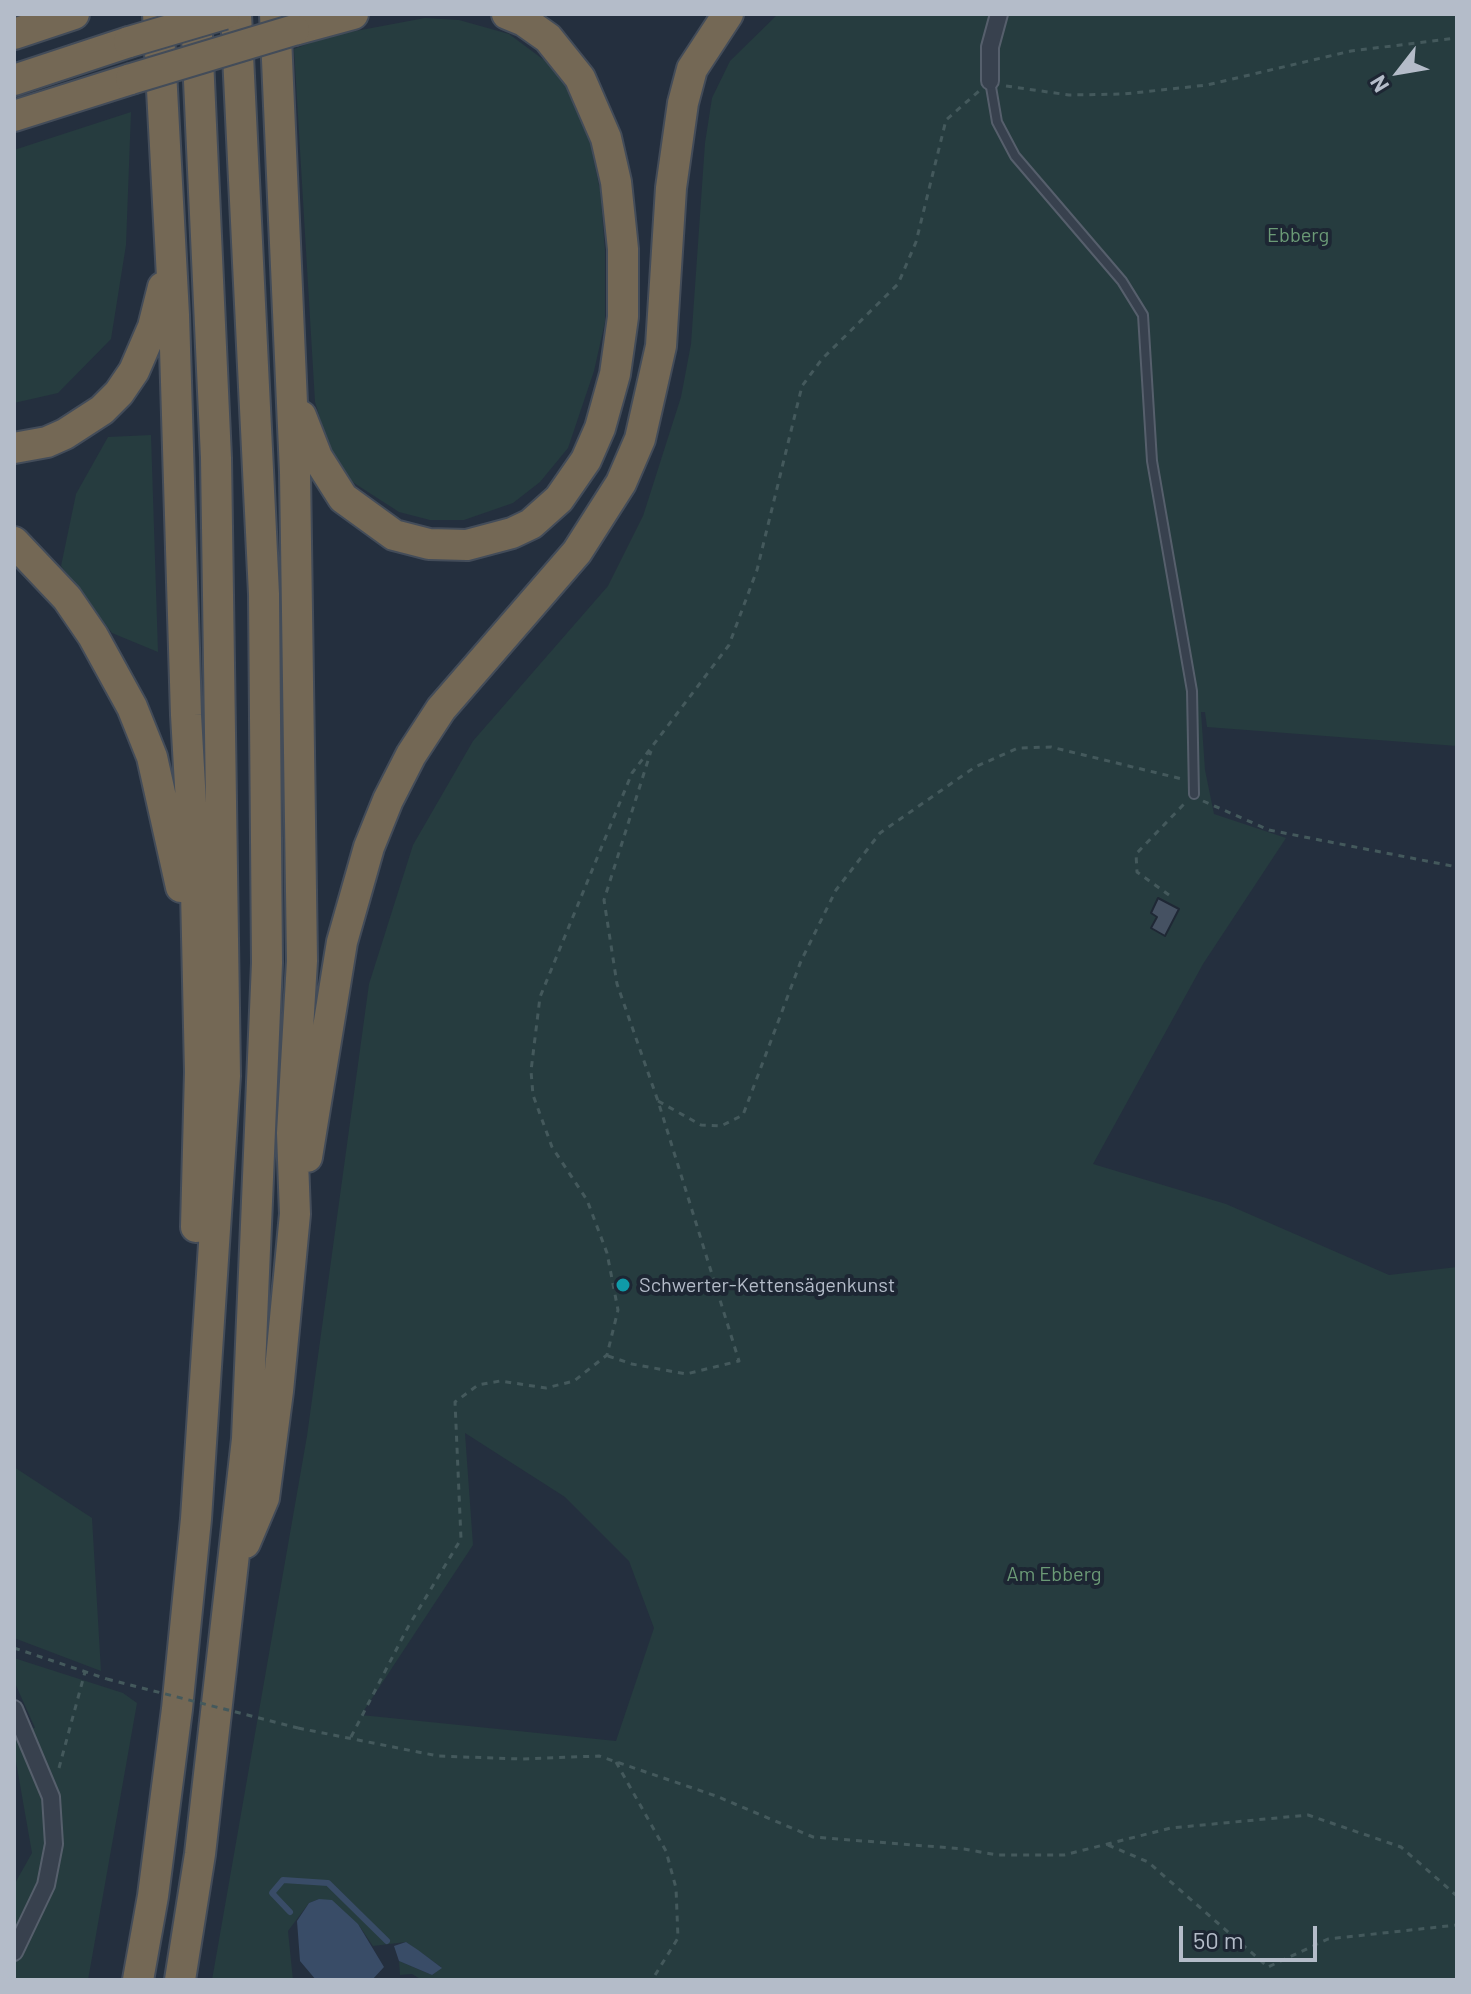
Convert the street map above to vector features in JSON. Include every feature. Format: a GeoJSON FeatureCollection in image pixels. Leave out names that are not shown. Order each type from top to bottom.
{"type":"FeatureCollection","features":[{"type":"Feature","properties":{"kind":"highway"},"geometry":{"type":"LineString","coordinates":[[14,34],[74,14]]}},
{"type":"Feature","properties":{"kind":"highway"},"geometry":{"type":"LineString","coordinates":[[125,1980],[159,1722],[187,1430],[200,1072],[171,250],[158,14]]}},
{"type":"Feature","properties":{"kind":"highway"},"geometry":{"type":"LineString","coordinates":[[138,1980],[153,1896],[177,1709],[196,1519],[225,1076],[216,458],[196,14]]}},
{"type":"Feature","properties":{"kind":"highway"},"geometry":{"type":"LineString","coordinates":[[14,80],[224,14]]}},
{"type":"Feature","properties":{"kind":"highway"},"geometry":{"type":"LineString","coordinates":[[180,1980],[200,1854],[247,1439],[267,963],[264,579],[236,14]]}},
{"type":"Feature","properties":{"kind":"highway"},"geometry":{"type":"LineString","coordinates":[[288,291],[298,395],[306,431],[328,479],[343,498],[378,526],[394,535],[429,544],[467,545],[490,540],[531,524],[574,481],[600,428],[615,374],[623,317],[616,182],[606,138],[580,78],[548,38],[524,21],[507,14]]}},
{"type":"Feature","properties":{"kind":"highway"},"geometry":{"type":"LineString","coordinates":[[232,1574],[264,1498],[295,1214],[312,1135],[342,942],[369,847],[411,755],[441,709],[577,552],[621,483],[640,439],[661,346],[671,188],[683,103],[692,69],[728,14]]}},
{"type":"Feature","properties":{"kind":"highway"},"geometry":{"type":"LineString","coordinates":[[14,116],[131,79],[284,22],[353,15]]}},
{"type":"Feature","properties":{"kind":"highway"},"geometry":{"type":"LineString","coordinates":[[284,22],[301,780],[302,961],[292,1133],[295,1214]]}},
{"type":"Feature","properties":{"kind":"highway"},"geometry":{"type":"LineString","coordinates":[[14,448],[47,442],[65,434],[102,410],[119,393],[134,371],[153,327],[171,250]]}},
{"type":"Feature","properties":{"kind":"highway"},"geometry":{"type":"LineString","coordinates":[[14,542],[67,598],[93,636],[132,707],[152,757],[179,877],[200,1072]]}},
{"type":"Feature","properties":{"kind":"street"},"geometry":{"type":"LineString","coordinates":[[990,81],[990,47],[999,14]]}},
{"type":"Feature","properties":{"kind":"street"},"geometry":{"type":"LineString","coordinates":[[14,1709],[51,1797],[52,1864],[46,1885],[14,1952]]}},
{"type":"Feature","properties":{"kind":"lane"},"geometry":{"type":"LineString","coordinates":[[990,81],[997,122],[1015,156],[1122,281],[1143,315],[1152,461],[1192,691],[1194,794]]}},
{"type":"Feature","properties":{"kind":"path"},"geometry":{"type":"LineString","coordinates":[[351,1737],[408,1627],[461,1539],[455,1402],[478,1385],[500,1381],[546,1388],[574,1381],[607,1355],[618,1310],[607,1253],[587,1200],[552,1147],[540,1120],[531,1071],[540,997],[632,773],[729,645],[757,570],[802,386],[822,359],[898,284],[916,242],[946,120],[990,81],[1022,91],[1124,94],[1207,85],[1351,51],[1457,38]]}},
{"type":"Feature","properties":{"kind":"path"},"geometry":{"type":"LineString","coordinates":[[658,1101],[701,1125],[721,1126],[743,1115],[801,961],[836,890],[880,833],[975,767],[1018,748],[1051,747],[1193,782]]}},
{"type":"Feature","properties":{"kind":"path"},"geometry":{"type":"LineString","coordinates":[[607,1355],[632,1364],[686,1374],[739,1361],[658,1101],[617,984],[604,900],[652,748]]}},
{"type":"Feature","properties":{"kind":"path"},"geometry":{"type":"LineString","coordinates":[[1169,895],[1137,872],[1136,854],[1194,794],[1269,830],[1457,867]]}},
{"type":"Feature","properties":{"kind":"path"},"geometry":{"type":"LineString","coordinates":[[14,1648],[107,1679],[298,1728],[438,1756],[521,1759],[599,1756],[716,1796],[813,1837],[964,1849],[997,1855],[1064,1855],[1171,1828],[1308,1815],[1401,1847],[1457,1896]]}},
{"type":"Feature","properties":{"kind":"path"},"geometry":{"type":"LineString","coordinates":[[51,1797],[85,1672]]}},
{"type":"Feature","properties":{"kind":"path"},"geometry":{"type":"LineString","coordinates":[[616,1762],[666,1851],[676,1888],[678,1938],[652,1980]]}},
{"type":"Feature","properties":{"kind":"path"},"geometry":{"type":"LineString","coordinates":[[1108,1845],[1148,1862],[1268,1967],[1328,1939],[1457,1925]]}},
{"type":"Feature","properties":{"kind":"green space","name":"Am Ebberg"},"geometry":{"type":"Polygon","coordinates":[[[778,14],[1457,14],[1457,746],[1207,727],[1205,712],[1201,712],[1205,770],[1214,814],[1286,838],[1203,964],[1093,1164],[1226,1204],[1389,1275],[1457,1267],[1457,1980],[422,1980],[412,1974],[400,1975],[399,1961],[432,1975],[441,1967],[406,1942],[373,1946],[358,1924],[319,1899],[309,1903],[288,1931],[293,1980],[212,1980],[307,1436],[369,984],[413,845],[473,741],[608,586],[643,516],[681,397],[691,344],[705,143],[712,98],[730,61],[778,14]],[[465,1433],[473,1545],[361,1715],[616,1741],[654,1628],[629,1561],[565,1497],[465,1433]]]}},
{"type":"Feature","properties":{"kind":"green space"},"geometry":{"type":"Polygon","coordinates":[[[425,18],[459,20],[509,34],[548,63],[568,87],[590,143],[600,190],[605,250],[605,322],[594,371],[568,448],[540,482],[513,503],[464,520],[430,520],[399,512],[354,483],[330,451],[315,402],[294,49],[329,36],[425,18]]]}},
{"type":"Feature","properties":{"kind":"green space"},"geometry":{"type":"Polygon","coordinates":[[[131,112],[126,245],[111,339],[58,393],[14,403],[14,150],[131,112]]]}},
{"type":"Feature","properties":{"kind":"green space"},"geometry":{"type":"Polygon","coordinates":[[[151,435],[158,652],[112,633],[61,566],[76,494],[108,437],[151,435]]]}},
{"type":"Feature","properties":{"kind":"green space"},"geometry":{"type":"Polygon","coordinates":[[[14,1467],[92,1518],[101,1671],[14,1638],[14,1467]]]}},
{"type":"Feature","properties":{"kind":"green space"},"geometry":{"type":"Polygon","coordinates":[[[14,1658],[123,1693],[137,1703],[88,1980],[14,1980],[14,1885],[32,1853],[15,1756],[15,1728],[35,1728],[14,1681],[14,1658]]]}},
{"type":"Feature","properties":{"kind":"water"},"geometry":{"type":"Polygon","coordinates":[[[319,1899],[332,1900],[358,1924],[384,1967],[372,1980],[316,1980],[300,1961],[297,1921],[309,1903],[319,1899]]]}},
{"type":"Feature","properties":{"kind":"water"},"geometry":{"type":"Polygon","coordinates":[[[406,1942],[442,1968],[432,1975],[399,1961],[394,1946],[406,1942]]]}},
{"type":"Feature","properties":{"kind":"building"},"geometry":{"type":"Polygon","coordinates":[[[1158,898],[1179,909],[1165,936],[1151,928],[1157,917],[1151,913],[1158,898]]]}},
{"type":"Feature","properties":{"kind":"waterway"},"geometry":{"type":"LineString","coordinates":[[290,1912],[272,1893],[283,1880],[328,1883],[387,1941]]}},
{"type":"Feature","properties":{"kind":"place","name":"Schwerter-Kettensägenkunst"},"geometry":{"type":"Point","coordinates":[623,1285]}},
{"type":"Feature","properties":{"kind":"park label","name":"Ebberg"},"geometry":{"type":"Point","coordinates":[1298,235]}}]}
